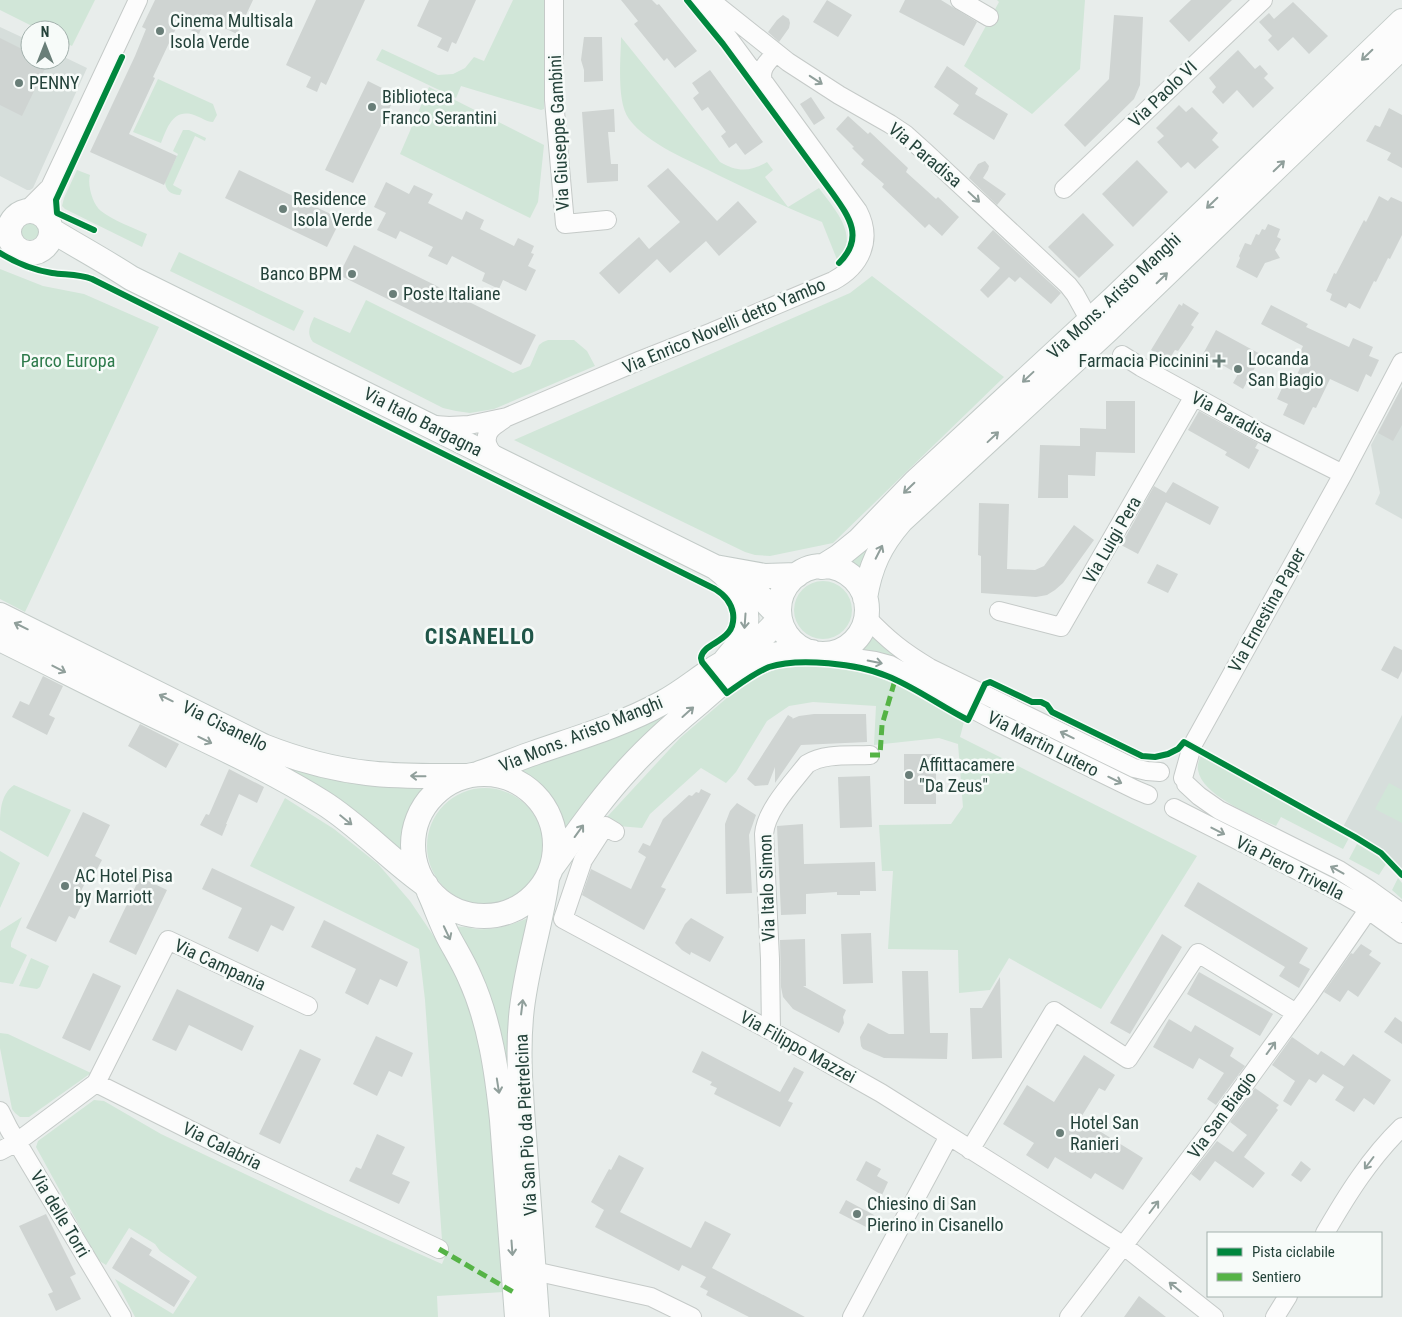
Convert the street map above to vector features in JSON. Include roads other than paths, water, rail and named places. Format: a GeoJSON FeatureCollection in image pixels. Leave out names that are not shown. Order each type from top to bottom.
{"type":"FeatureCollection","features":[{"type":"Feature","properties":{"kind":"main road","name":"Via Mons. Aristo Manghi"},"geometry":{"type":"LineString","coordinates":[[822,567],[859,540],[915,482],[1090,320],[1402,21]]}},
{"type":"Feature","properties":{"kind":"main road","name":"Via Mons. Aristo Manghi"},"geometry":{"type":"LineString","coordinates":[[865,607],[870,574],[877,555],[885,541],[901,521],[1108,330],[1402,47]]}},
{"type":"Feature","properties":{"kind":"main road","name":"Via Italo Bargagna"},"geometry":{"type":"LineString","coordinates":[[24,223],[61,252],[95,267],[130,278],[720,570],[758,593],[779,617]]}},
{"type":"Feature","properties":{"kind":"main road"},"geometry":{"type":"LineString","coordinates":[[822,567],[839,570],[849,575],[857,583],[865,607],[865,623],[859,634],[850,644],[840,650],[819,653],[800,648],[790,640],[783,630],[779,617],[781,596],[786,586],[796,575],[809,569],[822,567]]}},
{"type":"Feature","properties":{"kind":"main road","name":"Via Italo Bargagna"},"geometry":{"type":"LineString","coordinates":[[720,570],[765,576],[796,575]]}},
{"type":"Feature","properties":{"kind":"main road","name":"Via Italo Bargagna"},"geometry":{"type":"LineString","coordinates":[[720,570],[735,585],[740,594],[745,605],[747,621],[740,640],[724,662]]}},
{"type":"Feature","properties":{"kind":"main road","name":"Via Cisanello"},"geometry":{"type":"LineString","coordinates":[[0,615],[263,746],[285,754],[347,770],[368,773],[407,776],[472,775]]}},
{"type":"Feature","properties":{"kind":"main road","name":"Via Mons. Aristo Manghi"},"geometry":{"type":"LineString","coordinates":[[472,775],[587,735],[645,712],[684,690],[758,640],[773,626],[779,617]]}},
{"type":"Feature","properties":{"kind":"main road","name":"Via Cisanello"},"geometry":{"type":"LineString","coordinates":[[0,639],[252,763],[324,803],[348,821],[406,872],[427,887]]}},
{"type":"Feature","properties":{"kind":"main road","name":"Via Mons. Aristo Manghi"},"geometry":{"type":"LineString","coordinates":[[548,873],[591,813],[630,766],[691,709],[720,685],[750,664],[765,657],[787,653],[819,653]]}},
{"type":"Feature","properties":{"kind":"main road"},"geometry":{"type":"LineString","coordinates":[[472,775],[502,776],[516,782],[530,792],[545,810],[552,825],[554,841],[554,857],[548,873],[538,890],[524,903],[507,911],[497,914],[478,915],[458,911],[442,902],[427,887],[418,872],[413,851],[416,823],[426,804],[447,784],[472,775]]}},
{"type":"Feature","properties":{"kind":"main road","name":"Via San Pio da Pietrelcina"},"geometry":{"type":"LineString","coordinates":[[536,1317],[520,1048],[525,980],[544,900],[548,873]]}},
{"type":"Feature","properties":{"kind":"main road","name":"Via San Pio da Pietrelcina"},"geometry":{"type":"LineString","coordinates":[[427,887],[448,935],[473,984],[492,1053],[500,1098],[516,1317]]}},
{"type":"Feature","properties":{"kind":"street"},"geometry":{"type":"LineString","coordinates":[[24,223],[51,185],[138,0]]}},
{"type":"Feature","properties":{"kind":"street","name":"Via Giuseppe Gambini"},"geometry":{"type":"LineString","coordinates":[[554,0],[554,100],[565,224],[607,220]]}},
{"type":"Feature","properties":{"kind":"street","name":"Via Enrico Novelli detto Yambo"},"geometry":{"type":"LineString","coordinates":[[425,424],[469,425],[507,417],[833,281],[847,272],[857,260],[863,249],[865,233],[858,211],[810,143],[768,87],[748,66],[701,0]]}},
{"type":"Feature","properties":{"kind":"street","name":"Via Paradisa"},"geometry":{"type":"LineString","coordinates":[[710,0],[776,53],[839,95],[890,124],[912,140],[1068,285],[1090,320]]}},
{"type":"Feature","properties":{"kind":"street"},"geometry":{"type":"LineString","coordinates":[[960,0],[989,16]]}},
{"type":"Feature","properties":{"kind":"street","name":"Via Paolo VI"},"geometry":{"type":"LineString","coordinates":[[1064,189],[1263,0]]}},
{"type":"Feature","properties":{"kind":"street"},"geometry":{"type":"LineString","coordinates":[[768,87],[763,81],[762,72],[765,65],[776,53]]}},
{"type":"Feature","properties":{"kind":"street","name":"Via Paradisa"},"geometry":{"type":"LineString","coordinates":[[1122,355],[1258,432],[1343,474]]}},
{"type":"Feature","properties":{"kind":"street","name":"Via Ernestina Paper"},"geometry":{"type":"LineString","coordinates":[[1163,771],[1179,762],[1192,746],[1343,474],[1402,362]]}},
{"type":"Feature","properties":{"kind":"street","name":"Via Luigi Pera"},"geometry":{"type":"LineString","coordinates":[[999,611],[1061,628],[1194,396]]}},
{"type":"Feature","properties":{"kind":"street","name":"Via Enrico Novelli detto Yambo"},"geometry":{"type":"LineString","coordinates":[[507,417],[490,430],[487,439],[492,453],[508,465]]}},
{"type":"Feature","properties":{"kind":"street","name":"Via Martin Lutero"},"geometry":{"type":"LineString","coordinates":[[865,607],[883,635],[899,649],[930,668],[1134,768],[1147,771],[1163,771]]}},
{"type":"Feature","properties":{"kind":"street","name":"Via Martin Lutero"},"geometry":{"type":"LineString","coordinates":[[819,653],[890,665],[995,720],[1148,795]]}},
{"type":"Feature","properties":{"kind":"street","name":"Via Ernestina Paper"},"geometry":{"type":"LineString","coordinates":[[1185,781],[1192,746]]}},
{"type":"Feature","properties":{"kind":"street","name":"Via Italo Simon"},"geometry":{"type":"LineString","coordinates":[[772,1031],[764,834],[768,818],[776,804],[807,764],[829,756],[870,755]]}},
{"type":"Feature","properties":{"kind":"street"},"geometry":{"type":"LineString","coordinates":[[1163,771],[1175,772],[1185,781],[1187,790],[1183,801],[1174,808],[1163,809],[1157,807],[1148,795],[1149,783],[1155,774],[1163,771]]}},
{"type":"Feature","properties":{"kind":"street","name":"Via Piero Trivella"},"geometry":{"type":"LineString","coordinates":[[1185,781],[1199,796],[1219,810],[1339,870],[1402,913]]}},
{"type":"Feature","properties":{"kind":"street","name":"Via Piero Trivella"},"geometry":{"type":"LineString","coordinates":[[1174,808],[1330,886],[1402,934]]}},
{"type":"Feature","properties":{"kind":"street","name":"Via Filippo Mazzei"},"geometry":{"type":"LineString","coordinates":[[615,832],[605,826],[583,860],[563,919],[772,1031],[880,1093],[1124,1246],[1214,1317]]}},
{"type":"Feature","properties":{"kind":"street","name":"Via San Biagio"},"geometry":{"type":"LineString","coordinates":[[1069,1317],[1210,1132],[1368,910]]}},
{"type":"Feature","properties":{"kind":"street","name":"Via Campania"},"geometry":{"type":"LineString","coordinates":[[96,1083],[168,940],[308,1006]]}},
{"type":"Feature","properties":{"kind":"street"},"geometry":{"type":"LineString","coordinates":[[970,1150],[1054,1010],[1128,1059],[1198,953],[1296,1013]]}},
{"type":"Feature","properties":{"kind":"street"},"geometry":{"type":"LineString","coordinates":[[0,1151],[17,1142],[96,1083]]}},
{"type":"Feature","properties":{"kind":"street","name":"Via Calabria"},"geometry":{"type":"LineString","coordinates":[[96,1083],[224,1147],[438,1248]]}},
{"type":"Feature","properties":{"kind":"street","name":"Via delle Torri"},"geometry":{"type":"LineString","coordinates":[[0,1110],[17,1142],[122,1317]]}},
{"type":"Feature","properties":{"kind":"street"},"geometry":{"type":"LineString","coordinates":[[1326,1232],[1362,1173],[1385,1144],[1402,1127]]}},
{"type":"Feature","properties":{"kind":"street"},"geometry":{"type":"LineString","coordinates":[[856,1311],[949,1136]]}},
{"type":"Feature","properties":{"kind":"street"},"geometry":{"type":"LineString","coordinates":[[534,1271],[651,1297],[692,1317]]}},
{"type":"Feature","properties":{"kind":"street"},"geometry":{"type":"LineString","coordinates":[[1275,1317],[1287,1297]]}},
{"type":"Feature","properties":{"kind":"place","name":"Cinema Multisala Isola Verde"},"geometry":{"type":"Point","coordinates":[160,31]}},
{"type":"Feature","properties":{"kind":"place","name":"PENNY"},"geometry":{"type":"Point","coordinates":[19,83]}},
{"type":"Feature","properties":{"kind":"place","name":"Biblioteca Franco Serantini"},"geometry":{"type":"Point","coordinates":[372,107]}},
{"type":"Feature","properties":{"kind":"place","name":"Residence Isola Verde"},"geometry":{"type":"Point","coordinates":[283,209]}},
{"type":"Feature","properties":{"kind":"place","name":"Banco BPM"},"geometry":{"type":"Point","coordinates":[352,274]}},
{"type":"Feature","properties":{"kind":"place","name":"Poste Italiane"},"geometry":{"type":"Point","coordinates":[393,294]}},
{"type":"Feature","properties":{"kind":"place","name":"Farmacia Piccinini"},"geometry":{"type":"Point","coordinates":[1219,361]}},
{"type":"Feature","properties":{"kind":"place","name":"Locanda San Biagio"},"geometry":{"type":"Point","coordinates":[1238,369]}},
{"type":"Feature","properties":{"kind":"place","name":"Affittacamere \"Da Zeus\""},"geometry":{"type":"Point","coordinates":[909,775]}},
{"type":"Feature","properties":{"kind":"place","name":"AC Hotel Pisa by Marriott"},"geometry":{"type":"Point","coordinates":[65,886]}},
{"type":"Feature","properties":{"kind":"place","name":"Hotel San Ranieri"},"geometry":{"type":"Point","coordinates":[1060,1133]}},
{"type":"Feature","properties":{"kind":"place","name":"Chiesino di San Pierino in Cisanello"},"geometry":{"type":"Point","coordinates":[857,1214]}},
{"type":"Feature","properties":{"kind":"district","name":"CISANELLO"},"geometry":{"type":"Point","coordinates":[480,636]}},
{"type":"Feature","properties":{"kind":"park label","name":"Parco Europa"},"geometry":{"type":"Point","coordinates":[68,361]}}]}
